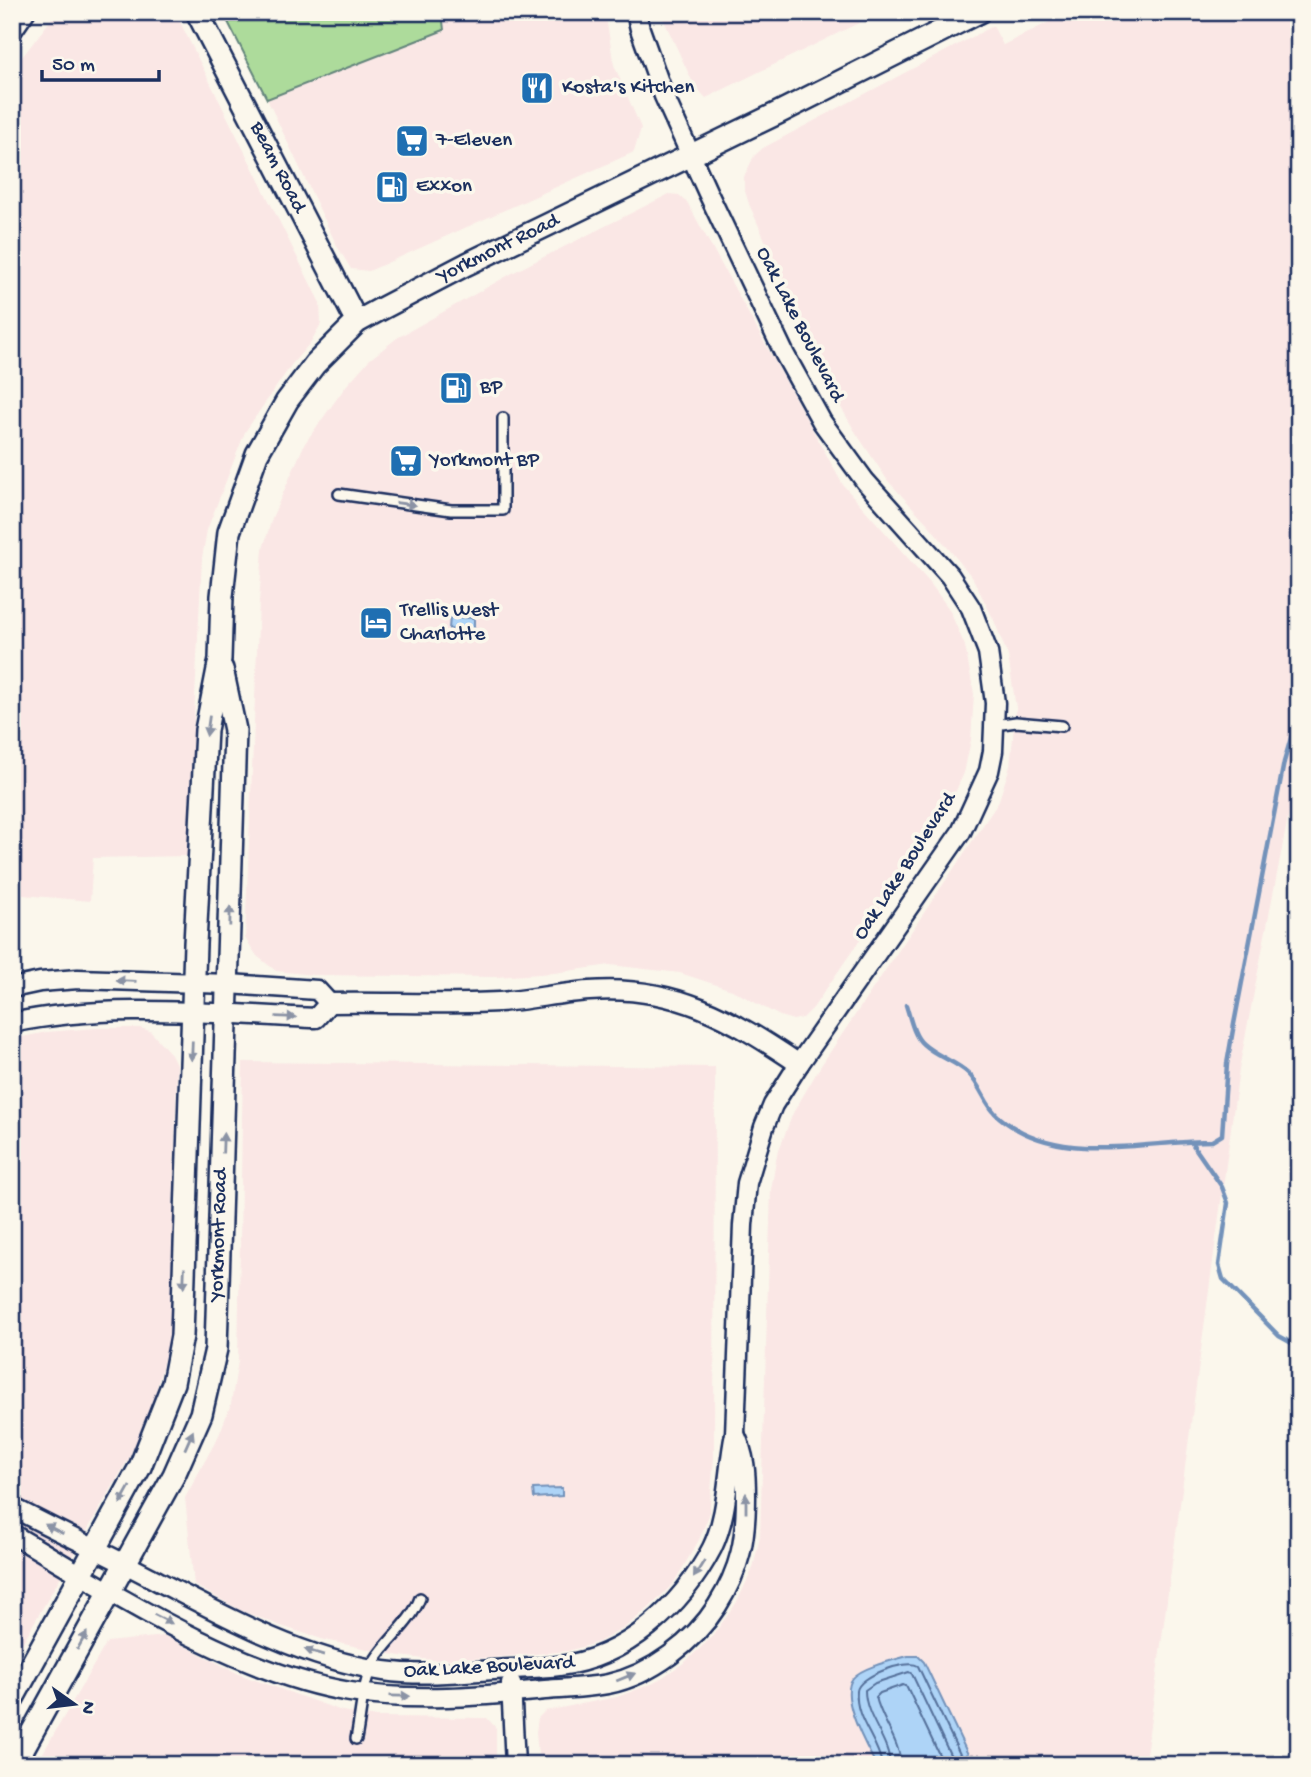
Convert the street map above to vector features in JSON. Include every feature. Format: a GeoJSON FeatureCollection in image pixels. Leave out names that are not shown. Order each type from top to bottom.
{"type":"FeatureCollection","features":[{"type":"Feature","properties":{"kind":"street"},"geometry":{"type":"LineString","coordinates":[[12,31],[25,12]]}},
{"type":"Feature","properties":{"kind":"street","name":"Beam Road"},"geometry":{"type":"LineString","coordinates":[[197,12],[357,322]]}},
{"type":"Feature","properties":{"kind":"street","name":"Oak Lake Boulevard"},"geometry":{"type":"LineString","coordinates":[[12,1507],[257,1632],[372,1668],[405,1674],[560,1666],[607,1653],[649,1626],[671,1606],[688,1586],[714,1544],[723,1512],[735,1434],[747,1183],[764,1127],[774,1105],[799,1065],[961,832],[989,771],[995,725],[993,677],[988,652],[971,608],[950,576],[874,492],[822,422],[785,355],[664,96],[636,12]]}},
{"type":"Feature","properties":{"kind":"street","name":"Yorkmont Road"},"geometry":{"type":"LineString","coordinates":[[12,1700],[140,1467],[173,1383],[182,1336],[206,730],[220,659],[222,596],[229,532],[257,454],[287,401],[315,364],[357,322],[447,274],[979,12]]}},
{"type":"Feature","properties":{"kind":"street","name":"Yorkmont Road"},"geometry":{"type":"LineString","coordinates":[[14,1765],[174,1475],[201,1414],[216,1349],[235,730],[220,659]]}},
{"type":"Feature","properties":{"kind":"street"},"geometry":{"type":"LineString","coordinates":[[12,988],[40,982],[78,979],[229,984],[317,990],[329,1003],[495,1002],[532,1000],[588,991],[625,991],[667,997],[705,1008],[744,1028],[799,1065]]}},
{"type":"Feature","properties":{"kind":"street"},"geometry":{"type":"LineString","coordinates":[[12,1023],[82,1013],[193,1013],[316,1018],[329,1003]]}},
{"type":"Feature","properties":{"kind":"street","name":"Oak Lake Boulevard"},"geometry":{"type":"LineString","coordinates":[[12,1534],[110,1591],[255,1664],[292,1678],[365,1694],[423,1696],[511,1693],[609,1684],[658,1663],[697,1632],[727,1590],[745,1541],[746,1466],[735,1434]]}},
{"type":"Feature","properties":{"kind":"street"},"geometry":{"type":"LineString","coordinates":[[510,1669],[515,1765]]}},
{"type":"Feature","properties":{"kind":"lane"},"geometry":{"type":"LineString","coordinates":[[339,494],[451,510],[503,510],[503,418]]}},
{"type":"Feature","properties":{"kind":"lane"},"geometry":{"type":"LineString","coordinates":[[995,725],[1016,722],[1062,726]]}},
{"type":"Feature","properties":{"kind":"lane"},"geometry":{"type":"LineString","coordinates":[[356,1740],[372,1668],[411,1616],[420,1598]]}},
{"type":"Feature","properties":{"kind":"shaded area"},"geometry":{"type":"Polygon","coordinates":[[[57,12],[175,12],[320,303],[321,324],[245,432],[207,530],[202,558],[187,856],[93,858],[90,901],[12,894],[12,70],[57,12]]]}},
{"type":"Feature","properties":{"kind":"shaded area"},"geometry":{"type":"Polygon","coordinates":[[[442,12],[605,12],[614,65],[641,128],[634,152],[369,271],[351,269],[337,246],[267,99],[444,30],[442,12]]]}},
{"type":"Feature","properties":{"kind":"shaded area"},"geometry":{"type":"Polygon","coordinates":[[[660,12],[881,12],[706,98],[694,85],[660,12]]]}},
{"type":"Feature","properties":{"kind":"shaded area"},"geometry":{"type":"Polygon","coordinates":[[[1069,12],[1299,12],[1299,761],[1239,1069],[1146,1755],[1231,1765],[539,1765],[536,1732],[538,1718],[545,1711],[617,1697],[654,1683],[685,1662],[711,1638],[737,1602],[753,1568],[760,1536],[771,1190],[777,1155],[793,1113],[820,1067],[998,803],[1010,766],[1016,708],[1008,656],[993,618],[972,577],[888,481],[832,392],[749,204],[744,177],[754,156],[763,148],[993,26],[1003,45],[1069,12]]]}},
{"type":"Feature","properties":{"kind":"shaded area"},"geometry":{"type":"Polygon","coordinates":[[[669,194],[679,195],[687,202],[843,485],[930,583],[949,609],[965,646],[974,694],[971,740],[964,773],[943,819],[813,1008],[803,1018],[793,1020],[780,1016],[732,990],[680,973],[610,965],[496,977],[313,975],[276,971],[257,956],[245,938],[259,602],[263,549],[272,518],[305,443],[346,386],[369,360],[397,338],[516,271],[669,194]]]}},
{"type":"Feature","properties":{"kind":"shaded area"},"geometry":{"type":"Polygon","coordinates":[[[140,1028],[150,1031],[171,1054],[177,1066],[170,1336],[151,1410],[129,1458],[12,1661],[12,1039],[47,1032],[140,1028]]]}},
{"type":"Feature","properties":{"kind":"shaded area"},"geometry":{"type":"Polygon","coordinates":[[[243,1062],[715,1067],[714,1458],[709,1515],[699,1540],[673,1584],[624,1628],[599,1642],[568,1651],[432,1660],[325,1640],[242,1611],[194,1585],[185,1498],[219,1435],[231,1404],[238,1361],[243,1062]]]}},
{"type":"Feature","properties":{"kind":"shaded area"},"geometry":{"type":"Polygon","coordinates":[[[165,1636],[241,1675],[342,1711],[377,1717],[487,1718],[496,1728],[496,1765],[36,1765],[107,1642],[165,1636]]]}},
{"type":"Feature","properties":{"kind":"green space"},"geometry":{"type":"Polygon","coordinates":[[[223,12],[442,12],[444,30],[267,99],[223,12]]]}},
{"type":"Feature","properties":{"kind":"water"},"geometry":{"type":"Polygon","coordinates":[[[450,617],[474,618],[474,630],[449,629],[450,617]]]}},
{"type":"Feature","properties":{"kind":"water"},"geometry":{"type":"Polygon","coordinates":[[[562,1488],[562,1496],[534,1498],[533,1489],[562,1488]]]}},
{"type":"Feature","properties":{"kind":"water"},"geometry":{"type":"Polygon","coordinates":[[[908,1656],[918,1656],[924,1662],[973,1765],[876,1765],[851,1709],[849,1686],[853,1678],[863,1670],[908,1656]]]}},
{"type":"Feature","properties":{"kind":"waterway"},"geometry":{"type":"LineString","coordinates":[[906,1005],[914,1031],[923,1044],[968,1073],[994,1112],[1022,1132],[1047,1141],[1101,1147],[1212,1141],[1222,1135],[1227,1064],[1234,1024],[1284,762],[1299,710]]}},
{"type":"Feature","properties":{"kind":"waterway"},"geometry":{"type":"LineString","coordinates":[[1191,1142],[1222,1187],[1228,1203],[1219,1265],[1223,1279],[1279,1336],[1299,1347]]}},
{"type":"Feature","properties":{"kind":"place","name":"Kosta's Kitchen"},"geometry":{"type":"Point","coordinates":[537,88]}},
{"type":"Feature","properties":{"kind":"place","name":"7-Eleven"},"geometry":{"type":"Point","coordinates":[412,141]}},
{"type":"Feature","properties":{"kind":"place","name":"Exxon"},"geometry":{"type":"Point","coordinates":[392,187]}},
{"type":"Feature","properties":{"kind":"place","name":"BP"},"geometry":{"type":"Point","coordinates":[456,388]}},
{"type":"Feature","properties":{"kind":"place","name":"Yorkmont BP"},"geometry":{"type":"Point","coordinates":[406,461]}},
{"type":"Feature","properties":{"kind":"place","name":"Trellis West Charlotte"},"geometry":{"type":"Point","coordinates":[376,623]}}]}
